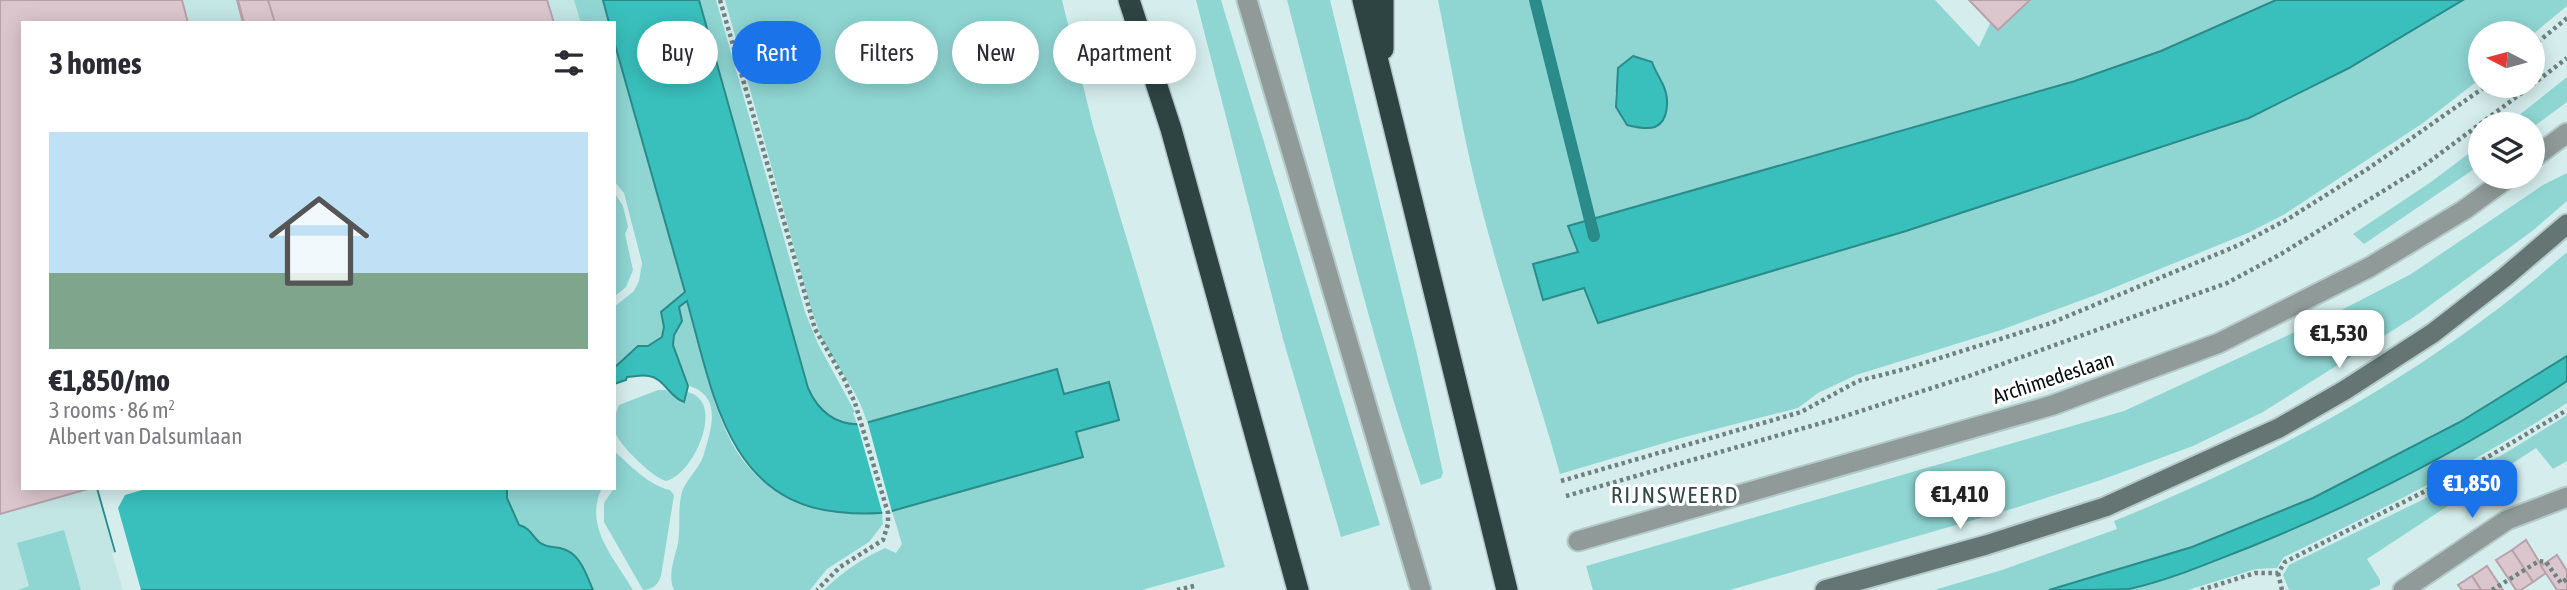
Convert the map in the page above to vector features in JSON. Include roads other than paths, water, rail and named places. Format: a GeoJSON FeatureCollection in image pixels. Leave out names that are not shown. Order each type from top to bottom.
{"type":"FeatureCollection","features":[{"type":"Feature","properties":{"kind":"highway"},"geometry":{"type":"LineString","coordinates":[[1129,0],[1171,129],[1298,590]]}},
{"type":"Feature","properties":{"kind":"highway"},"geometry":{"type":"LineString","coordinates":[[1143,0],[1171,129]]}},
{"type":"Feature","properties":{"kind":"highway"},"geometry":{"type":"LineString","coordinates":[[1363,0],[1507,590]]}},
{"type":"Feature","properties":{"kind":"highway"},"geometry":{"type":"LineString","coordinates":[[1382,0],[1384,89]]}},
{"type":"Feature","properties":{"kind":"main road"},"geometry":{"type":"LineString","coordinates":[[1825,590],[2105,508],[2279,428],[2345,390],[2432,333],[2505,277],[2567,224]]}},
{"type":"Feature","properties":{"kind":"street"},"geometry":{"type":"LineString","coordinates":[[1247,0],[1421,590]]}},
{"type":"Feature","properties":{"kind":"street"},"geometry":{"type":"LineString","coordinates":[[2545,149],[2567,133]]}},
{"type":"Feature","properties":{"kind":"street","name":"Archimedeslaan"},"geometry":{"type":"LineString","coordinates":[[1578,541],[2053,404],[2219,343],[2370,267],[2464,210],[2493,189]]}},
{"type":"Feature","properties":{"kind":"street"},"geometry":{"type":"LineString","coordinates":[[2403,590],[2507,520],[2567,497]]}},
{"type":"Feature","properties":{"kind":"waterway"},"geometry":{"type":"LineString","coordinates":[[1535,0],[1594,236]]}},
{"type":"Feature","properties":{"kind":"district","name":"RIJNSWEERD"},"geometry":{"type":"Point","coordinates":[1675,495]}}]}
